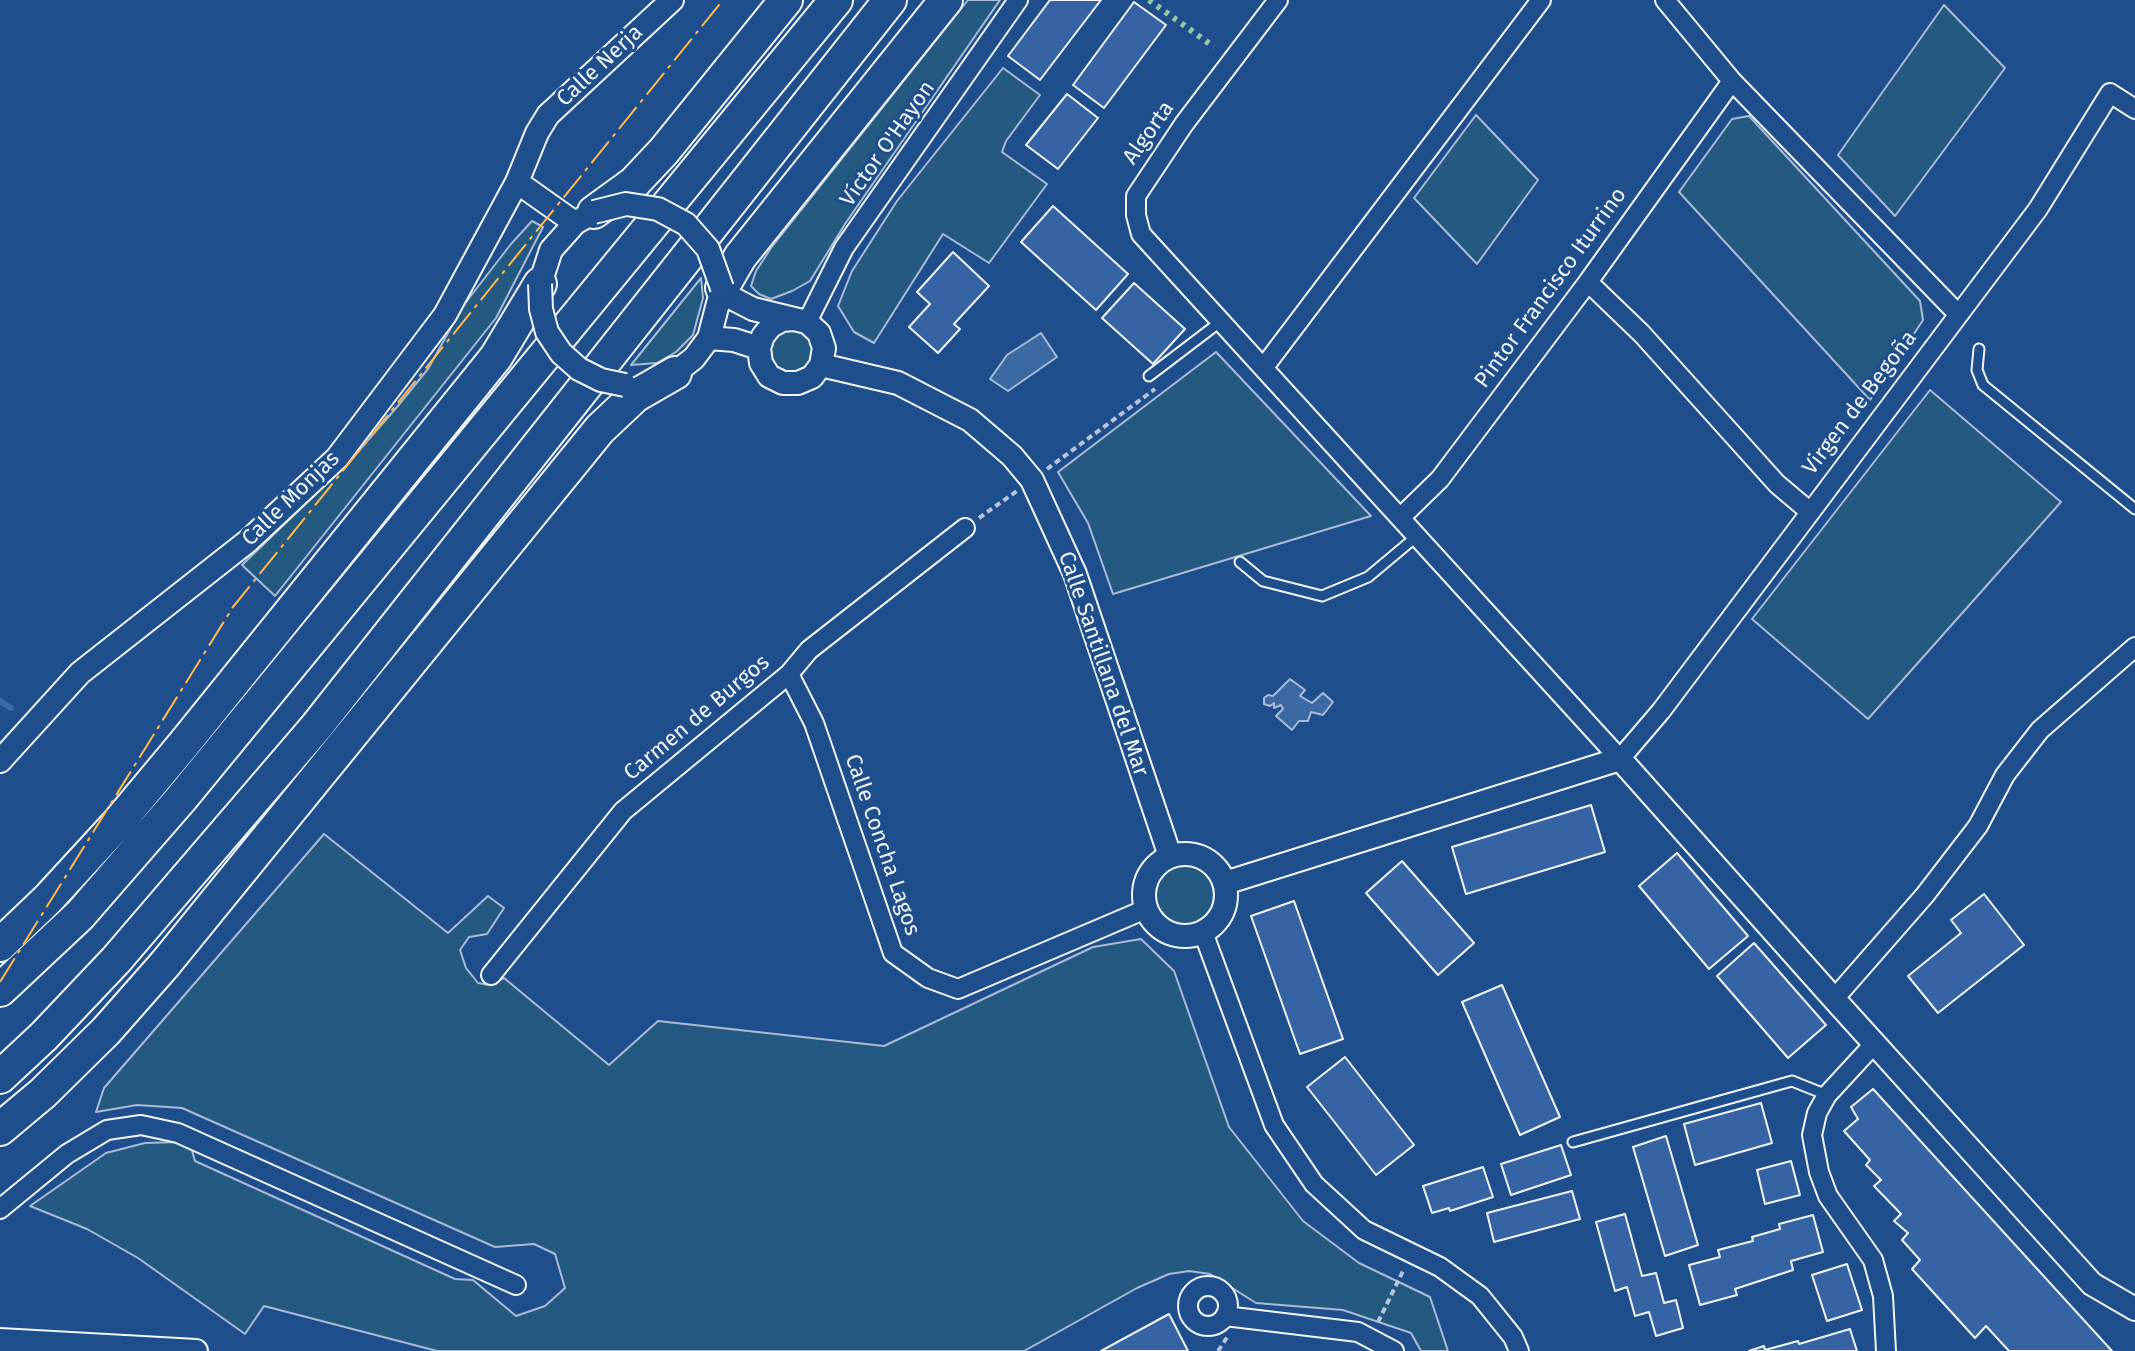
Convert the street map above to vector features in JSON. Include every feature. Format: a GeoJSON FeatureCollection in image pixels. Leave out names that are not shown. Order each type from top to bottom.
{"type":"FeatureCollection","features":[{"type":"Feature","properties":{"kind":"highway"},"geometry":{"type":"LineString","coordinates":[[584,218],[634,183],[664,151],[786,0]]}},
{"type":"Feature","properties":{"kind":"highway"},"geometry":{"type":"LineString","coordinates":[[0,990],[80,915],[180,800],[836,0]]}},
{"type":"Feature","properties":{"kind":"highway"},"geometry":{"type":"LineString","coordinates":[[0,1077],[116,960],[316,727],[890,0]]}},
{"type":"Feature","properties":{"kind":"highway"},"geometry":{"type":"LineString","coordinates":[[722,290],[740,257],[946,0]]}},
{"type":"Feature","properties":{"kind":"highway"},"geometry":{"type":"LineString","coordinates":[[0,945],[107,835],[183,745],[496,357],[540,284]]}},
{"type":"Feature","properties":{"kind":"highway"},"geometry":{"type":"LineString","coordinates":[[0,1129],[43,1093],[165,964],[600,429],[635,396],[675,373]]}},
{"type":"Feature","properties":{"kind":"street","name":"Calle Nerja"},"geometry":{"type":"LineString","coordinates":[[517,182],[537,133],[548,115],[672,0]]}},
{"type":"Feature","properties":{"kind":"street","name":"Víctor O'Hayon"},"geometry":{"type":"LineString","coordinates":[[801,320],[844,248],[1018,0]]}},
{"type":"Feature","properties":{"kind":"street","name":"Algorta"},"geometry":{"type":"LineString","coordinates":[[1278,0],[1188,118],[1136,196],[1136,215],[1141,234],[1620,759]]}},
{"type":"Feature","properties":{"kind":"street"},"geometry":{"type":"LineString","coordinates":[[1264,367],[1541,0]]}},
{"type":"Feature","properties":{"kind":"street"},"geometry":{"type":"LineString","coordinates":[[1665,0],[1732,81],[1958,314]]}},
{"type":"Feature","properties":{"kind":"street","name":"Pintor Francisco Iturrino"},"geometry":{"type":"LineString","coordinates":[[1401,517],[1440,479],[1588,282],[1732,81]]}},
{"type":"Feature","properties":{"kind":"street","name":"Virgen de Begoña"},"geometry":{"type":"LineString","coordinates":[[1620,759],[1661,711],[2038,209],[2110,93],[2135,109]]}},
{"type":"Feature","properties":{"kind":"street"},"geometry":{"type":"LineString","coordinates":[[517,182],[584,218]]}},
{"type":"Feature","properties":{"kind":"street","name":"Calle Monjas"},"geometry":{"type":"LineString","coordinates":[[0,761],[80,673],[248,541],[337,458],[445,315],[517,182]]}},
{"type":"Feature","properties":{"kind":"street"},"geometry":{"type":"LineString","coordinates":[[626,204],[658,209],[686,224],[708,249],[722,290],[709,338],[694,358],[675,373],[625,385],[601,380],[579,369],[561,353],[547,332],[541,309],[540,284],[551,250],[584,218],[626,204]]}},
{"type":"Feature","properties":{"kind":"street"},"geometry":{"type":"LineString","coordinates":[[1588,282],[1642,334],[1777,484],[1809,511]]}},
{"type":"Feature","properties":{"kind":"street"},"geometry":{"type":"LineString","coordinates":[[722,290],[753,309],[801,320],[819,333],[824,348],[821,365],[812,377],[798,383],[783,383],[769,376],[761,363],[759,348],[771,326],[782,320],[801,320]]}},
{"type":"Feature","properties":{"kind":"street"},"geometry":{"type":"LineString","coordinates":[[709,338],[734,340],[759,348]]}},
{"type":"Feature","properties":{"kind":"street","name":"Calle Santillana del Mar"},"geometry":{"type":"LineString","coordinates":[[821,365],[898,383],[970,420],[1012,456],[1032,480],[1075,574],[1170,856]]}},
{"type":"Feature","properties":{"kind":"street","name":"Carmen de Burgos"},"geometry":{"type":"LineString","coordinates":[[491,975],[623,811],[789,674],[809,650],[965,528]]}},
{"type":"Feature","properties":{"kind":"street"},"geometry":{"type":"LineString","coordinates":[[1834,999],[1925,895],[1969,837],[2005,775],[2040,730],[2135,647]]}},
{"type":"Feature","properties":{"kind":"street","name":"Calle Concha Lagos"},"geometry":{"type":"LineString","coordinates":[[789,674],[814,723],[893,953],[928,978],[958,989],[1146,909]]}},
{"type":"Feature","properties":{"kind":"street"},"geometry":{"type":"LineString","coordinates":[[1225,883],[1620,759],[2092,1284],[2135,1309]]}},
{"type":"Feature","properties":{"kind":"street"},"geometry":{"type":"LineString","coordinates":[[1192,854],[1213,864],[1225,883],[1226,902],[1218,920],[1203,932],[1180,936],[1159,927],[1146,909],[1144,888],[1153,869],[1170,856],[1192,854]]}},
{"type":"Feature","properties":{"kind":"street"},"geometry":{"type":"LineString","coordinates":[[1203,932],[1274,1125],[1314,1184],[1364,1230],[1440,1267],[1480,1296],[1513,1337],[1519,1351]]}},
{"type":"Feature","properties":{"kind":"street"},"geometry":{"type":"LineString","coordinates":[[1874,1044],[1827,1095],[1817,1113],[1812,1135],[1819,1172],[1828,1196],[1873,1260],[1883,1296],[1886,1351]]}},
{"type":"Feature","properties":{"kind":"street"},"geometry":{"type":"LineString","coordinates":[[0,1209],[67,1154],[107,1130],[141,1125],[178,1133],[516,1285]]}},
{"type":"Feature","properties":{"kind":"street"},"geometry":{"type":"LineString","coordinates":[[1225,1316],[1358,1332],[1394,1351]]}},
{"type":"Feature","properties":{"kind":"street"},"geometry":{"type":"LineString","coordinates":[[0,1340],[196,1351]]}},
{"type":"Feature","properties":{"kind":"lane"},"geometry":{"type":"LineString","coordinates":[[1149,376],[1226,327]]}},
{"type":"Feature","properties":{"kind":"lane"},"geometry":{"type":"LineString","coordinates":[[1979,349],[1977,370],[1983,385],[2135,509]]}},
{"type":"Feature","properties":{"kind":"lane"},"geometry":{"type":"LineString","coordinates":[[1240,562],[1263,581],[1322,596],[1368,577],[1418,535]]}},
{"type":"Feature","properties":{"kind":"lane"},"geometry":{"type":"LineString","coordinates":[[1573,1142],[1792,1081],[1827,1095]]}},
{"type":"Feature","properties":{"kind":"path"},"geometry":{"type":"LineString","coordinates":[[965,528],[1156,388]]}},
{"type":"Feature","properties":{"kind":"path"},"geometry":{"type":"LineString","coordinates":[[1378,1322],[1412,1253]]}},
{"type":"Feature","properties":{"kind":"shaded area"},"geometry":{"type":"Polygon","coordinates":[[[968,0],[1000,0],[845,224],[810,281],[771,299],[759,294],[751,286],[756,271],[771,248],[968,0]]]}},
{"type":"Feature","properties":{"kind":"shaded area"},"geometry":{"type":"Polygon","coordinates":[[[1944,5],[2005,68],[1895,216],[1838,155],[1944,5]]]}},
{"type":"Feature","properties":{"kind":"shaded area"},"geometry":{"type":"Polygon","coordinates":[[[1003,68],[1040,95],[1006,141],[1002,152],[1047,184],[989,263],[943,234],[874,343],[854,332],[838,306],[852,271],[897,201],[1003,68]]]}},
{"type":"Feature","properties":{"kind":"shaded area"},"geometry":{"type":"Polygon","coordinates":[[[1476,115],[1538,180],[1477,264],[1414,198],[1476,115]]]}},
{"type":"Feature","properties":{"kind":"shaded area"},"geometry":{"type":"Polygon","coordinates":[[[1749,116],[1920,301],[1923,320],[1870,400],[1679,192],[1732,119],[1749,116]]]}},
{"type":"Feature","properties":{"kind":"shaded area"},"geometry":{"type":"Polygon","coordinates":[[[532,221],[543,227],[496,318],[275,596],[242,565],[349,462],[397,407],[428,369],[463,306],[532,221]]]}},
{"type":"Feature","properties":{"kind":"shaded area"},"geometry":{"type":"Polygon","coordinates":[[[701,278],[703,298],[693,335],[676,352],[657,363],[631,365],[701,278]]]}},
{"type":"Feature","properties":{"kind":"shaded area"},"geometry":{"type":"Polygon","coordinates":[[[792,327],[808,334],[815,350],[808,366],[792,373],[776,366],[769,350],[776,334],[792,327]]]}},
{"type":"Feature","properties":{"kind":"shaded area"},"geometry":{"type":"Polygon","coordinates":[[[1041,333],[1057,357],[1008,391],[990,379],[1007,355],[1041,333]]]}},
{"type":"Feature","properties":{"kind":"shaded area"},"geometry":{"type":"Polygon","coordinates":[[[1216,352],[1371,516],[1113,594],[1088,523],[1058,472],[1216,352]]]}},
{"type":"Feature","properties":{"kind":"shaded area"},"geometry":{"type":"Polygon","coordinates":[[[1930,390],[2061,502],[1868,719],[1752,619],[1930,390]]]}},
{"type":"Feature","properties":{"kind":"shaded area"},"geometry":{"type":"Polygon","coordinates":[[[1290,679],[1305,690],[1300,696],[1312,703],[1323,693],[1333,702],[1323,715],[1311,712],[1308,721],[1299,721],[1292,730],[1276,716],[1283,709],[1281,705],[1274,708],[1274,703],[1270,706],[1264,704],[1264,698],[1273,696],[1290,679]]]}},
{"type":"Feature","properties":{"kind":"shaded area"},"geometry":{"type":"Polygon","coordinates":[[[324,834],[448,933],[488,896],[504,908],[487,934],[469,937],[460,950],[466,968],[478,983],[489,985],[504,978],[609,1065],[658,1021],[884,1046],[1093,947],[1141,939],[1174,971],[1229,1127],[1303,1221],[1359,1263],[1430,1297],[1448,1351],[1421,1351],[1411,1333],[1343,1310],[1256,1303],[1210,1274],[1189,1271],[1169,1274],[1137,1288],[1024,1351],[437,1351],[264,1306],[245,1334],[138,1258],[87,1229],[30,1206],[106,1153],[145,1143],[178,1142],[191,1147],[195,1161],[455,1279],[473,1280],[516,1316],[545,1306],[565,1288],[555,1254],[534,1244],[495,1247],[182,1108],[137,1105],[96,1112],[104,1088],[324,834]]]}},
{"type":"Feature","properties":{"kind":"shaded area"},"geometry":{"type":"Polygon","coordinates":[[[1177,864],[1189,864],[1205,873],[1212,883],[1212,907],[1205,917],[1189,926],[1177,926],[1157,912],[1152,901],[1152,889],[1166,869],[1177,864]]]}},
{"type":"Feature","properties":{"kind":"building"},"geometry":{"type":"Polygon","coordinates":[[[1050,0],[1101,0],[1040,80],[1008,56],[1050,0]]]}},
{"type":"Feature","properties":{"kind":"building"},"geometry":{"type":"Polygon","coordinates":[[[1134,2],[1166,25],[1104,108],[1073,85],[1134,2]]]}},
{"type":"Feature","properties":{"kind":"building"},"geometry":{"type":"Polygon","coordinates":[[[1067,94],[1098,118],[1058,169],[1026,145],[1067,94]]]}},
{"type":"Feature","properties":{"kind":"building"},"geometry":{"type":"Polygon","coordinates":[[[1053,206],[1128,274],[1096,310],[1021,242],[1053,206]]]}},
{"type":"Feature","properties":{"kind":"building"},"geometry":{"type":"Polygon","coordinates":[[[953,252],[989,286],[954,324],[960,329],[938,353],[909,327],[930,304],[917,292],[953,252]]]}},
{"type":"Feature","properties":{"kind":"building"},"geometry":{"type":"Polygon","coordinates":[[[1134,283],[1185,329],[1153,364],[1102,318],[1134,283]]]}},
{"type":"Feature","properties":{"kind":"building"},"geometry":{"type":"Polygon","coordinates":[[[1591,805],[1605,852],[1466,894],[1452,847],[1591,805]]]}},
{"type":"Feature","properties":{"kind":"building"},"geometry":{"type":"Polygon","coordinates":[[[1677,853],[1748,936],[1709,969],[1639,886],[1677,853]]]}},
{"type":"Feature","properties":{"kind":"building"},"geometry":{"type":"Polygon","coordinates":[[[1402,861],[1474,943],[1438,975],[1366,893],[1402,861]]]}},
{"type":"Feature","properties":{"kind":"building"},"geometry":{"type":"Polygon","coordinates":[[[1984,894],[2024,945],[1938,1013],[1908,976],[1961,933],[1951,920],[1984,894]]]}},
{"type":"Feature","properties":{"kind":"building"},"geometry":{"type":"Polygon","coordinates":[[[1294,901],[1343,1039],[1300,1054],[1251,916],[1294,901]]]}},
{"type":"Feature","properties":{"kind":"building"},"geometry":{"type":"Polygon","coordinates":[[[1754,943],[1826,1025],[1788,1058],[1717,976],[1754,943]]]}},
{"type":"Feature","properties":{"kind":"building"},"geometry":{"type":"Polygon","coordinates":[[[1502,985],[1560,1117],[1520,1135],[1462,1002],[1502,985]]]}},
{"type":"Feature","properties":{"kind":"building"},"geometry":{"type":"Polygon","coordinates":[[[1345,1057],[1414,1145],[1376,1175],[1307,1087],[1345,1057]]]}},
{"type":"Feature","properties":{"kind":"building"},"geometry":{"type":"Polygon","coordinates":[[[1873,1089],[2112,1351],[2009,1351],[1986,1326],[1975,1338],[1912,1269],[1920,1260],[1902,1240],[1908,1233],[1894,1221],[1901,1214],[1874,1186],[1881,1180],[1866,1165],[1870,1160],[1844,1131],[1858,1119],[1851,1107],[1873,1089]]]}},
{"type":"Feature","properties":{"kind":"building"},"geometry":{"type":"Polygon","coordinates":[[[1761,1103],[1772,1143],[1695,1165],[1684,1124],[1761,1103]]]}},
{"type":"Feature","properties":{"kind":"building"},"geometry":{"type":"Polygon","coordinates":[[[1666,1136],[1698,1245],[1665,1256],[1633,1147],[1666,1136]]]}},
{"type":"Feature","properties":{"kind":"building"},"geometry":{"type":"Polygon","coordinates":[[[1561,1145],[1571,1175],[1511,1195],[1501,1164],[1561,1145]]]}},
{"type":"Feature","properties":{"kind":"building"},"geometry":{"type":"Polygon","coordinates":[[[1791,1161],[1800,1195],[1765,1204],[1757,1170],[1791,1161]]]}},
{"type":"Feature","properties":{"kind":"building"},"geometry":{"type":"Polygon","coordinates":[[[1483,1167],[1493,1197],[1450,1211],[1449,1208],[1432,1213],[1423,1186],[1483,1167]]]}},
{"type":"Feature","properties":{"kind":"building"},"geometry":{"type":"Polygon","coordinates":[[[1572,1191],[1580,1219],[1494,1242],[1487,1213],[1572,1191]]]}},
{"type":"Feature","properties":{"kind":"building"},"geometry":{"type":"Polygon","coordinates":[[[1625,1214],[1642,1276],[1656,1273],[1664,1303],[1676,1300],[1683,1328],[1656,1336],[1649,1312],[1635,1316],[1627,1287],[1615,1291],[1596,1222],[1625,1214]]]}},
{"type":"Feature","properties":{"kind":"building"},"geometry":{"type":"Polygon","coordinates":[[[1813,1215],[1823,1252],[1791,1261],[1793,1270],[1735,1289],[1737,1295],[1700,1305],[1689,1265],[1720,1257],[1718,1250],[1753,1241],[1752,1237],[1780,1229],[1779,1224],[1813,1215]]]}},
{"type":"Feature","properties":{"kind":"building"},"geometry":{"type":"Polygon","coordinates":[[[1847,1264],[1862,1310],[1827,1321],[1812,1275],[1847,1264]]]}},
{"type":"Feature","properties":{"kind":"building"},"geometry":{"type":"Polygon","coordinates":[[[1169,1314],[1188,1351],[1101,1351],[1169,1314]]]}},
{"type":"Feature","properties":{"kind":"building"},"geometry":{"type":"Polygon","coordinates":[[[1850,1329],[1857,1351],[1749,1351],[1798,1341],[1799,1344],[1850,1329]]]}},
{"type":"Feature","properties":{"kind":"waterway"},"geometry":{"type":"LineString","coordinates":[[0,701],[11,708]]}},
{"type":"Feature","properties":{"kind":"hedge"},"geometry":{"type":"LineString","coordinates":[[1149,0],[1214,47]]}},
{"type":"Feature","properties":{"kind":"power"},"geometry":{"type":"LineString","coordinates":[[0,982],[233,607],[723,0]]}}]}
